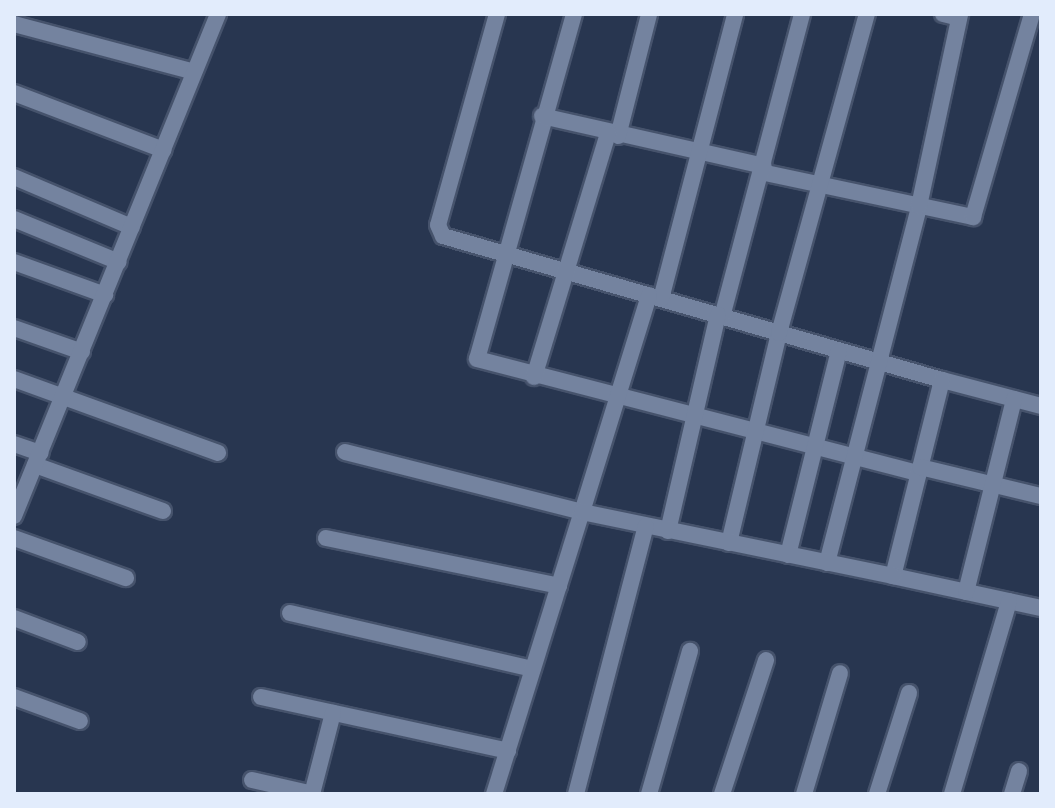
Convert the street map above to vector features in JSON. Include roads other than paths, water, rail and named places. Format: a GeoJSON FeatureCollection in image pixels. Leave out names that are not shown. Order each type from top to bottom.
{"type":"FeatureCollection","features":[{"type":"Feature","properties":{"kind":"street"},"geometry":{"type":"LineString","coordinates":[[14,516],[218,14]]}},
{"type":"Feature","properties":{"kind":"street"},"geometry":{"type":"LineString","coordinates":[[497,14],[438,225],[443,236],[1041,406]]}},
{"type":"Feature","properties":{"kind":"street"},"geometry":{"type":"LineString","coordinates":[[574,14],[503,253],[477,359],[534,377],[852,456],[1041,496]]}},
{"type":"Feature","properties":{"kind":"street"},"geometry":{"type":"LineString","coordinates":[[534,377],[649,14]]}},
{"type":"Feature","properties":{"kind":"street"},"geometry":{"type":"LineString","coordinates":[[494,794],[616,398],[655,297],[735,14]]}},
{"type":"Feature","properties":{"kind":"street"},"geometry":{"type":"LineString","coordinates":[[668,531],[691,416],[762,169],[802,14]]}},
{"type":"Feature","properties":{"kind":"street"},"geometry":{"type":"LineString","coordinates":[[729,543],[779,333],[867,14]]}},
{"type":"Feature","properties":{"kind":"street"},"geometry":{"type":"LineString","coordinates":[[542,116],[820,185],[975,215],[1032,14]]}},
{"type":"Feature","properties":{"kind":"street"},"geometry":{"type":"LineString","coordinates":[[827,563],[875,361],[919,206],[954,15]]}},
{"type":"Feature","properties":{"kind":"street"},"geometry":{"type":"LineString","coordinates":[[14,24],[194,72]]}},
{"type":"Feature","properties":{"kind":"street"},"geometry":{"type":"LineString","coordinates":[[14,93],[163,150]]}},
{"type":"Feature","properties":{"kind":"street"},"geometry":{"type":"LineString","coordinates":[[14,177],[132,227]]}},
{"type":"Feature","properties":{"kind":"street"},"geometry":{"type":"LineString","coordinates":[[14,219],[119,262]]}},
{"type":"Feature","properties":{"kind":"street"},"geometry":{"type":"LineString","coordinates":[[14,262],[105,295]]}},
{"type":"Feature","properties":{"kind":"street"},"geometry":{"type":"LineString","coordinates":[[14,328],[82,352]]}},
{"type":"Feature","properties":{"kind":"street"},"geometry":{"type":"LineString","coordinates":[[788,555],[839,351]]}},
{"type":"Feature","properties":{"kind":"street"},"geometry":{"type":"LineString","coordinates":[[14,379],[65,393],[218,453]]}},
{"type":"Feature","properties":{"kind":"street"},"geometry":{"type":"LineString","coordinates":[[893,576],[942,380]]}},
{"type":"Feature","properties":{"kind":"street"},"geometry":{"type":"LineString","coordinates":[[966,592],[1014,399]]}},
{"type":"Feature","properties":{"kind":"street"},"geometry":{"type":"LineString","coordinates":[[14,444],[38,459],[163,511]]}},
{"type":"Feature","properties":{"kind":"street"},"geometry":{"type":"LineString","coordinates":[[345,452],[582,512],[1041,608]]}},
{"type":"Feature","properties":{"kind":"street"},"geometry":{"type":"LineString","coordinates":[[576,794],[646,526]]}},
{"type":"Feature","properties":{"kind":"street"},"geometry":{"type":"LineString","coordinates":[[14,538],[126,578]]}},
{"type":"Feature","properties":{"kind":"street"},"geometry":{"type":"LineString","coordinates":[[326,538],[559,586]]}},
{"type":"Feature","properties":{"kind":"street"},"geometry":{"type":"LineString","coordinates":[[952,794],[1009,601]]}},
{"type":"Feature","properties":{"kind":"street"},"geometry":{"type":"LineString","coordinates":[[290,613],[533,669]]}},
{"type":"Feature","properties":{"kind":"street"},"geometry":{"type":"LineString","coordinates":[[14,618],[78,642]]}},
{"type":"Feature","properties":{"kind":"street"},"geometry":{"type":"LineString","coordinates":[[649,794],[690,651]]}},
{"type":"Feature","properties":{"kind":"street"},"geometry":{"type":"LineString","coordinates":[[722,794],[766,660]]}},
{"type":"Feature","properties":{"kind":"street"},"geometry":{"type":"LineString","coordinates":[[804,794],[840,673]]}},
{"type":"Feature","properties":{"kind":"street"},"geometry":{"type":"LineString","coordinates":[[877,794],[909,693]]}},
{"type":"Feature","properties":{"kind":"street"},"geometry":{"type":"LineString","coordinates":[[14,697],[80,721]]}},
{"type":"Feature","properties":{"kind":"street"},"geometry":{"type":"LineString","coordinates":[[261,697],[508,751]]}},
{"type":"Feature","properties":{"kind":"street"},"geometry":{"type":"LineString","coordinates":[[252,780],[313,794],[333,713]]}},
{"type":"Feature","properties":{"kind":"street"},"geometry":{"type":"LineString","coordinates":[[1012,794],[1019,771]]}}]}
